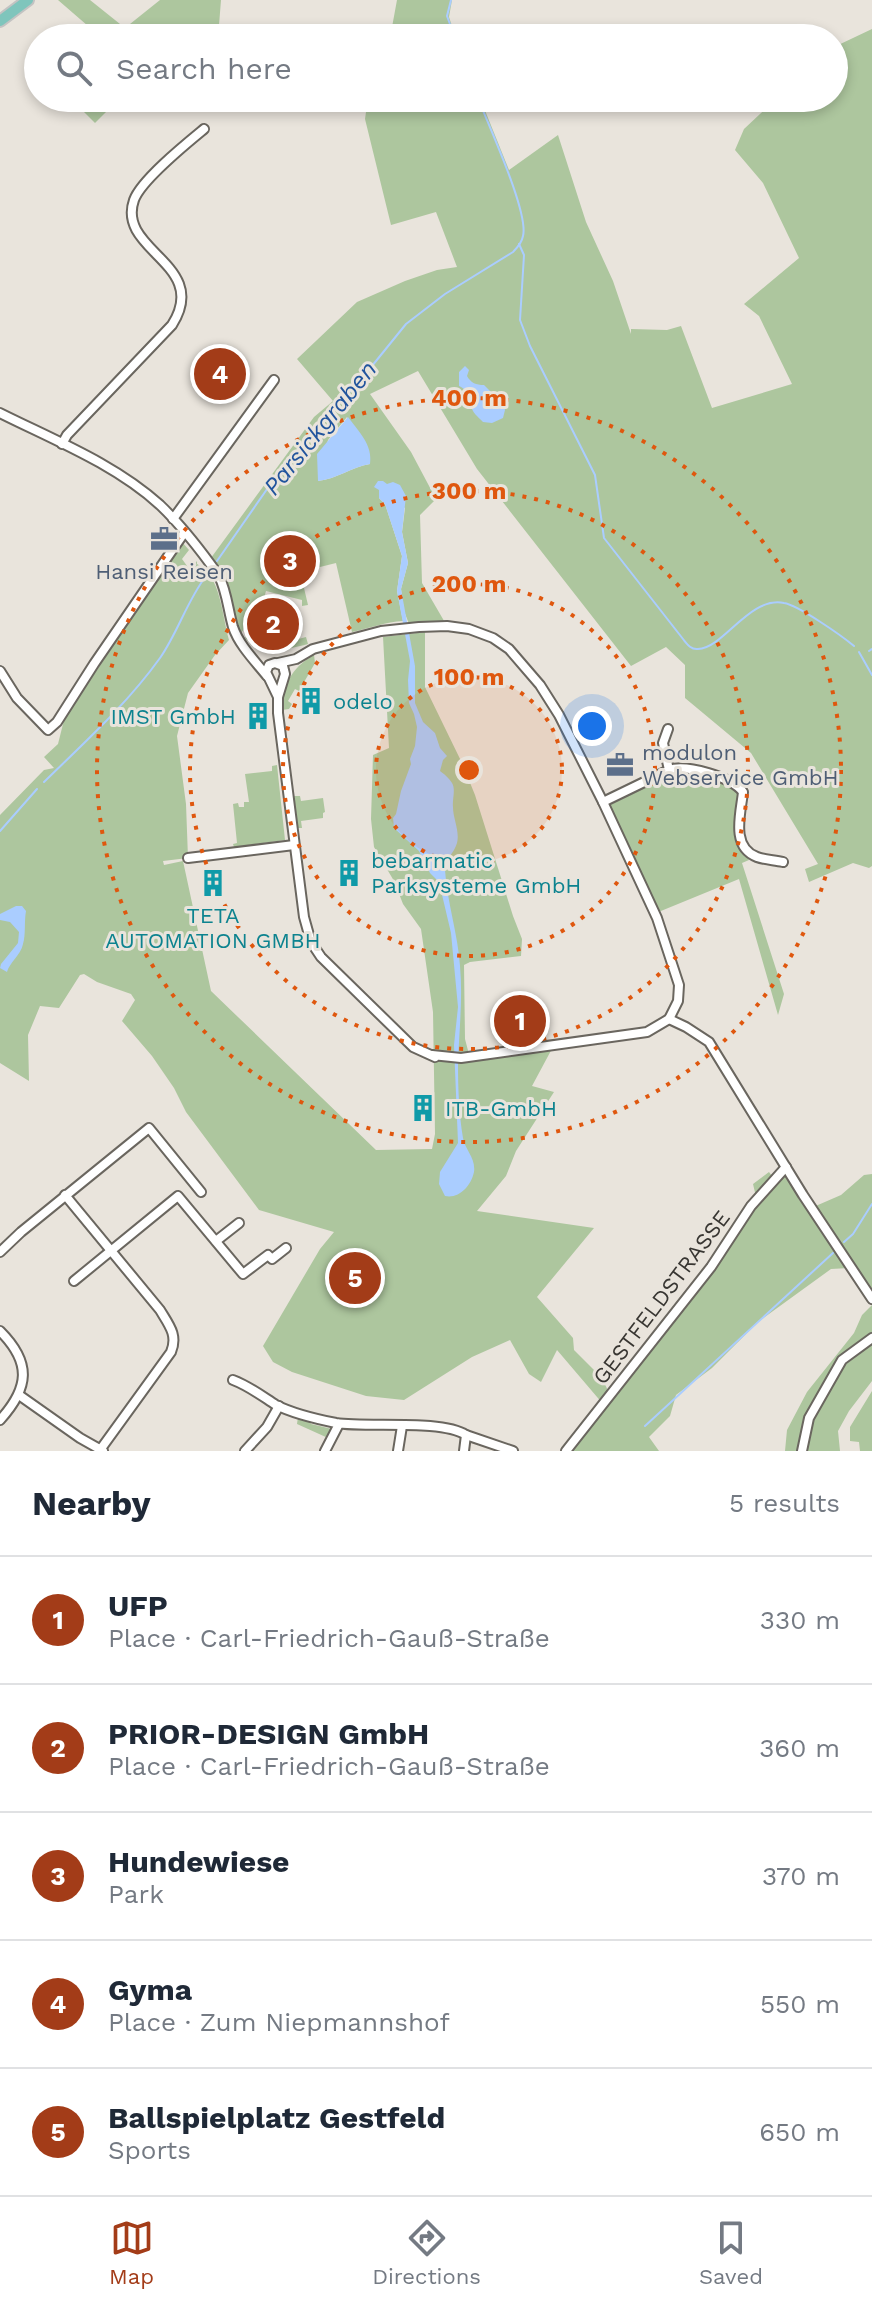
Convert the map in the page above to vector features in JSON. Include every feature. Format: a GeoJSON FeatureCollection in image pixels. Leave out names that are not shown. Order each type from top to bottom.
{"type":"FeatureCollection","features":[{"type":"Feature","properties":{"kind":"main road"},"geometry":{"type":"LineString","coordinates":[[0,21],[28,0]]}},
{"type":"Feature","properties":{"kind":"street"},"geometry":{"type":"LineString","coordinates":[[62,444],[67,435],[172,325],[180,312],[182,287],[140,235],[132,211],[135,198],[147,181],[204,129]]}},
{"type":"Feature","properties":{"kind":"street"},"geometry":{"type":"LineString","coordinates":[[173,519],[274,380]]}},
{"type":"Feature","properties":{"kind":"street"},"geometry":{"type":"LineString","coordinates":[[0,413],[111,470],[143,491],[173,519],[224,586],[234,629],[268,677],[278,697]]}},
{"type":"Feature","properties":{"kind":"street"},"geometry":{"type":"LineString","coordinates":[[0,671],[17,698],[48,730],[57,722],[184,533]]}},
{"type":"Feature","properties":{"kind":"street"},"geometry":{"type":"LineString","coordinates":[[242,643],[255,654],[276,663],[284,668],[278,697],[283,762],[311,942],[321,957],[413,1047],[439,1059],[453,1058],[647,1032],[669,1019],[678,1001],[679,985],[652,903],[554,705],[509,649],[480,632],[456,626],[381,631],[313,649],[296,659],[276,663],[267,667],[268,677]]}},
{"type":"Feature","properties":{"kind":"street"},"geometry":{"type":"LineString","coordinates":[[268,677],[276,682],[284,677],[296,659]]}},
{"type":"Feature","properties":{"kind":"street"},"geometry":{"type":"LineString","coordinates":[[668,729],[663,743],[669,770]]}},
{"type":"Feature","properties":{"kind":"street"},"geometry":{"type":"LineString","coordinates":[[603,802],[678,767],[718,777],[740,787],[743,792],[739,807],[740,837],[747,851],[756,857],[783,862]]}},
{"type":"Feature","properties":{"kind":"street"},"geometry":{"type":"LineString","coordinates":[[188,858],[294,845]]}},
{"type":"Feature","properties":{"kind":"street"},"geometry":{"type":"LineString","coordinates":[[669,1019],[709,1042],[872,1299]]}},
{"type":"Feature","properties":{"kind":"street"},"geometry":{"type":"LineString","coordinates":[[0,1252],[149,1128],[201,1192]]}},
{"type":"Feature","properties":{"kind":"street","name":"GESTFELDSTRASSE"},"geometry":{"type":"LineString","coordinates":[[566,1451],[711,1267],[751,1206],[786,1167]]}},
{"type":"Feature","properties":{"kind":"street"},"geometry":{"type":"LineString","coordinates":[[19,1395],[102,1450],[175,1342],[173,1330],[160,1310],[65,1195]]}},
{"type":"Feature","properties":{"kind":"street"},"geometry":{"type":"LineString","coordinates":[[74,1281],[178,1196],[243,1274],[268,1255],[272,1259],[286,1248]]}},
{"type":"Feature","properties":{"kind":"street"},"geometry":{"type":"LineString","coordinates":[[216,1241],[239,1223]]}},
{"type":"Feature","properties":{"kind":"street"},"geometry":{"type":"LineString","coordinates":[[0,1331],[18,1353],[23,1376],[14,1405],[0,1420]]}},
{"type":"Feature","properties":{"kind":"street"},"geometry":{"type":"LineString","coordinates":[[802,1451],[809,1418],[842,1360],[872,1338]]}},
{"type":"Feature","properties":{"kind":"street"},"geometry":{"type":"LineString","coordinates":[[233,1380],[279,1406],[306,1416],[339,1424],[459,1431],[513,1451]]}},
{"type":"Feature","properties":{"kind":"street"},"geometry":{"type":"LineString","coordinates":[[245,1451],[267,1427],[279,1406]]}},
{"type":"Feature","properties":{"kind":"street"},"geometry":{"type":"LineString","coordinates":[[325,1451],[339,1424]]}},
{"type":"Feature","properties":{"kind":"street"},"geometry":{"type":"LineString","coordinates":[[398,1451],[402,1426]]}},
{"type":"Feature","properties":{"kind":"street"},"geometry":{"type":"LineString","coordinates":[[464,1451],[466,1435]]}},
{"type":"Feature","properties":{"kind":"green space"},"geometry":{"type":"Polygon","coordinates":[[[58,0],[90,0],[120,24],[86,24],[58,0]]]}},
{"type":"Feature","properties":{"kind":"green space"},"geometry":{"type":"Polygon","coordinates":[[[160,0],[221,0],[219,24],[130,24],[160,0]]]}},
{"type":"Feature","properties":{"kind":"green space"},"geometry":{"type":"Polygon","coordinates":[[[397,0],[452,0],[449,17],[451,24],[393,24],[397,0]]]}},
{"type":"Feature","properties":{"kind":"green space"},"geometry":{"type":"Polygon","coordinates":[[[872,29],[872,866],[869,868],[853,863],[809,882],[805,869],[818,864],[751,753],[685,698],[685,665],[666,647],[631,666],[477,469],[418,371],[370,394],[411,452],[436,499],[420,515],[422,583],[447,626],[409,624],[401,589],[408,563],[402,532],[405,508],[379,490],[379,498],[385,504],[402,556],[397,591],[403,621],[352,632],[336,563],[296,573],[308,605],[302,606],[302,600],[266,591],[264,598],[260,598],[256,614],[241,633],[225,576],[220,568],[215,571],[208,562],[314,417],[333,401],[297,359],[357,302],[405,281],[457,267],[436,212],[391,225],[365,119],[366,112],[486,112],[509,170],[558,135],[586,222],[613,281],[631,334],[631,329],[667,330],[681,326],[712,408],[792,384],[759,316],[744,304],[799,258],[763,183],[735,150],[744,129],[762,112],[848,112],[848,40],[872,29]],[[347,417],[328,440],[318,481],[370,464],[347,417]]]}},
{"type":"Feature","properties":{"kind":"green space"},"geometry":{"type":"Polygon","coordinates":[[[84,112],[106,112],[95,123],[84,112]]]}},
{"type":"Feature","properties":{"kind":"green space"},"geometry":{"type":"Polygon","coordinates":[[[182,542],[189,550],[182,559],[190,570],[197,561],[216,587],[229,640],[188,693],[177,736],[186,804],[188,858],[163,861],[164,865],[183,861],[211,991],[376,1150],[432,1149],[435,1134],[433,1012],[421,929],[403,904],[394,881],[374,847],[371,819],[373,755],[389,748],[383,637],[425,632],[425,687],[475,795],[522,939],[521,956],[464,965],[465,1039],[471,1062],[554,1045],[532,1086],[554,1092],[516,1151],[506,1176],[477,1211],[594,1228],[537,1297],[573,1338],[574,1350],[602,1378],[610,1395],[757,1201],[753,1184],[769,1172],[775,1180],[787,1168],[811,1208],[841,1195],[864,1175],[872,1174],[872,1303],[849,1268],[831,1269],[758,1322],[712,1368],[676,1395],[670,1416],[649,1437],[659,1451],[571,1451],[603,1404],[557,1350],[541,1382],[529,1374],[510,1340],[472,1357],[404,1400],[366,1396],[292,1372],[273,1362],[263,1346],[320,1249],[334,1232],[259,1210],[186,1112],[152,1056],[122,1021],[135,1000],[131,994],[80,975],[59,1008],[40,1006],[28,1035],[29,1081],[0,1063],[0,815],[44,770],[54,768],[44,757],[58,744],[67,708],[97,670],[182,542]]]}},
{"type":"Feature","properties":{"kind":"green space"},"geometry":{"type":"Polygon","coordinates":[[[250,633],[270,642],[306,637],[308,644],[267,650],[245,638],[250,633]]]}},
{"type":"Feature","properties":{"kind":"green space"},"geometry":{"type":"Polygon","coordinates":[[[314,655],[315,663],[299,691],[295,689],[288,701],[292,704],[289,709],[282,710],[290,678],[299,666],[314,655]]]}},
{"type":"Feature","properties":{"kind":"green space"},"geometry":{"type":"Polygon","coordinates":[[[277,765],[285,840],[234,847],[233,844],[237,843],[233,804],[244,807],[244,802],[249,802],[245,774],[272,771],[272,766],[277,765]]]}},
{"type":"Feature","properties":{"kind":"green space"},"geometry":{"type":"Polygon","coordinates":[[[678,767],[740,787],[739,821],[749,860],[742,863],[784,994],[778,1015],[739,879],[656,913],[603,802],[678,767]]]}},
{"type":"Feature","properties":{"kind":"green space"},"geometry":{"type":"Polygon","coordinates":[[[294,796],[300,796],[301,801],[323,798],[323,818],[301,821],[302,828],[298,828],[294,796]]]}},
{"type":"Feature","properties":{"kind":"green space"},"geometry":{"type":"Polygon","coordinates":[[[872,1305],[872,1381],[838,1431],[840,1451],[785,1451],[787,1430],[807,1392],[872,1305]]]}},
{"type":"Feature","properties":{"kind":"green space"},"geometry":{"type":"Polygon","coordinates":[[[872,1391],[872,1451],[860,1451],[859,1442],[850,1441],[850,1427],[872,1391]]]}},
{"type":"Feature","properties":{"kind":"green space"},"geometry":{"type":"Polygon","coordinates":[[[298,1417],[332,1429],[328,1438],[297,1424],[298,1417]]]}},
{"type":"Feature","properties":{"kind":"water"},"geometry":{"type":"Polygon","coordinates":[[[465,366],[472,382],[484,385],[501,396],[505,410],[503,418],[492,423],[483,422],[474,412],[467,392],[459,386],[459,372],[465,366]]]}},
{"type":"Feature","properties":{"kind":"water"},"geometry":{"type":"Polygon","coordinates":[[[348,417],[367,445],[370,464],[318,481],[317,454],[348,417]]]}},
{"type":"Feature","properties":{"kind":"water"},"geometry":{"type":"Polygon","coordinates":[[[378,481],[400,485],[406,496],[402,532],[408,563],[401,589],[415,666],[415,703],[423,722],[435,733],[440,748],[447,756],[440,771],[454,788],[453,812],[458,838],[445,870],[461,978],[458,1064],[461,1120],[464,1142],[472,1158],[474,1172],[467,1187],[450,1196],[445,1196],[439,1184],[440,1172],[458,1143],[454,1045],[458,1007],[451,933],[439,882],[430,873],[419,851],[394,828],[393,818],[411,764],[417,727],[409,703],[410,661],[397,591],[402,556],[385,504],[379,498],[379,490],[374,487],[378,481]]]}},
{"type":"Feature","properties":{"kind":"water"},"geometry":{"type":"Polygon","coordinates":[[[22,906],[26,911],[24,936],[22,948],[7,972],[0,968],[1,964],[18,943],[19,932],[10,922],[0,920],[0,914],[22,906]]]}},
{"type":"Feature","properties":{"kind":"waterway"},"geometry":{"type":"LineString","coordinates":[[450,24],[447,16],[451,0]]}},
{"type":"Feature","properties":{"kind":"waterway","name":"Parsickgraben"},"geometry":{"type":"LineString","coordinates":[[217,561],[272,482],[406,324],[445,294],[513,252],[520,243],[523,236],[520,208],[484,112]]}},
{"type":"Feature","properties":{"kind":"waterway"},"geometry":{"type":"LineString","coordinates":[[519,244],[524,255],[520,320],[595,475],[604,538],[686,643],[696,649],[708,646],[759,607],[784,603],[809,615],[854,646]]}},
{"type":"Feature","properties":{"kind":"waterway","name":"Parsickgraben"},"geometry":{"type":"LineString","coordinates":[[44,782],[147,675],[166,648],[206,576]]}},
{"type":"Feature","properties":{"kind":"waterway"},"geometry":{"type":"LineString","coordinates":[[859,652],[872,675]]}},
{"type":"Feature","properties":{"kind":"waterway","name":"Parsickgraben"},"geometry":{"type":"LineString","coordinates":[[0,831],[37,789]]}},
{"type":"Feature","properties":{"kind":"waterway"},"geometry":{"type":"LineString","coordinates":[[844,1242],[853,1234],[872,1204]]}},
{"type":"Feature","properties":{"kind":"waterway"},"geometry":{"type":"LineString","coordinates":[[645,1426],[833,1253]]}},
{"type":"Feature","properties":{"kind":"place","name":"Gyma"},"geometry":{"type":"Point","coordinates":[220,374]}},
{"type":"Feature","properties":{"kind":"place","name":"Hansi Reisen"},"geometry":{"type":"Point","coordinates":[164,539]}},
{"type":"Feature","properties":{"kind":"place","name":"Hundewiese"},"geometry":{"type":"Point","coordinates":[290,561]}},
{"type":"Feature","properties":{"kind":"place","name":"PRIOR-DESIGN GmbH"},"geometry":{"type":"Point","coordinates":[273,624]}},
{"type":"Feature","properties":{"kind":"place","name":"odelo"},"geometry":{"type":"Point","coordinates":[311,701]}},
{"type":"Feature","properties":{"kind":"place","name":"IMST GmbH"},"geometry":{"type":"Point","coordinates":[258,716]}},
{"type":"Feature","properties":{"kind":"place","name":"modulon Webservice GmbH"},"geometry":{"type":"Point","coordinates":[620,765]}},
{"type":"Feature","properties":{"kind":"place","name":"bebarmatic Parksysteme GmbH"},"geometry":{"type":"Point","coordinates":[349,873]}},
{"type":"Feature","properties":{"kind":"place","name":"TETA AUTOMATION GMBH"},"geometry":{"type":"Point","coordinates":[213,883]}},
{"type":"Feature","properties":{"kind":"place","name":"UFP"},"geometry":{"type":"Point","coordinates":[520,1021]}},
{"type":"Feature","properties":{"kind":"place","name":"ITB-GmbH"},"geometry":{"type":"Point","coordinates":[423,1108]}},
{"type":"Feature","properties":{"kind":"place","name":"Ballspielplatz Gestfeld"},"geometry":{"type":"Point","coordinates":[355,1278]}}]}
